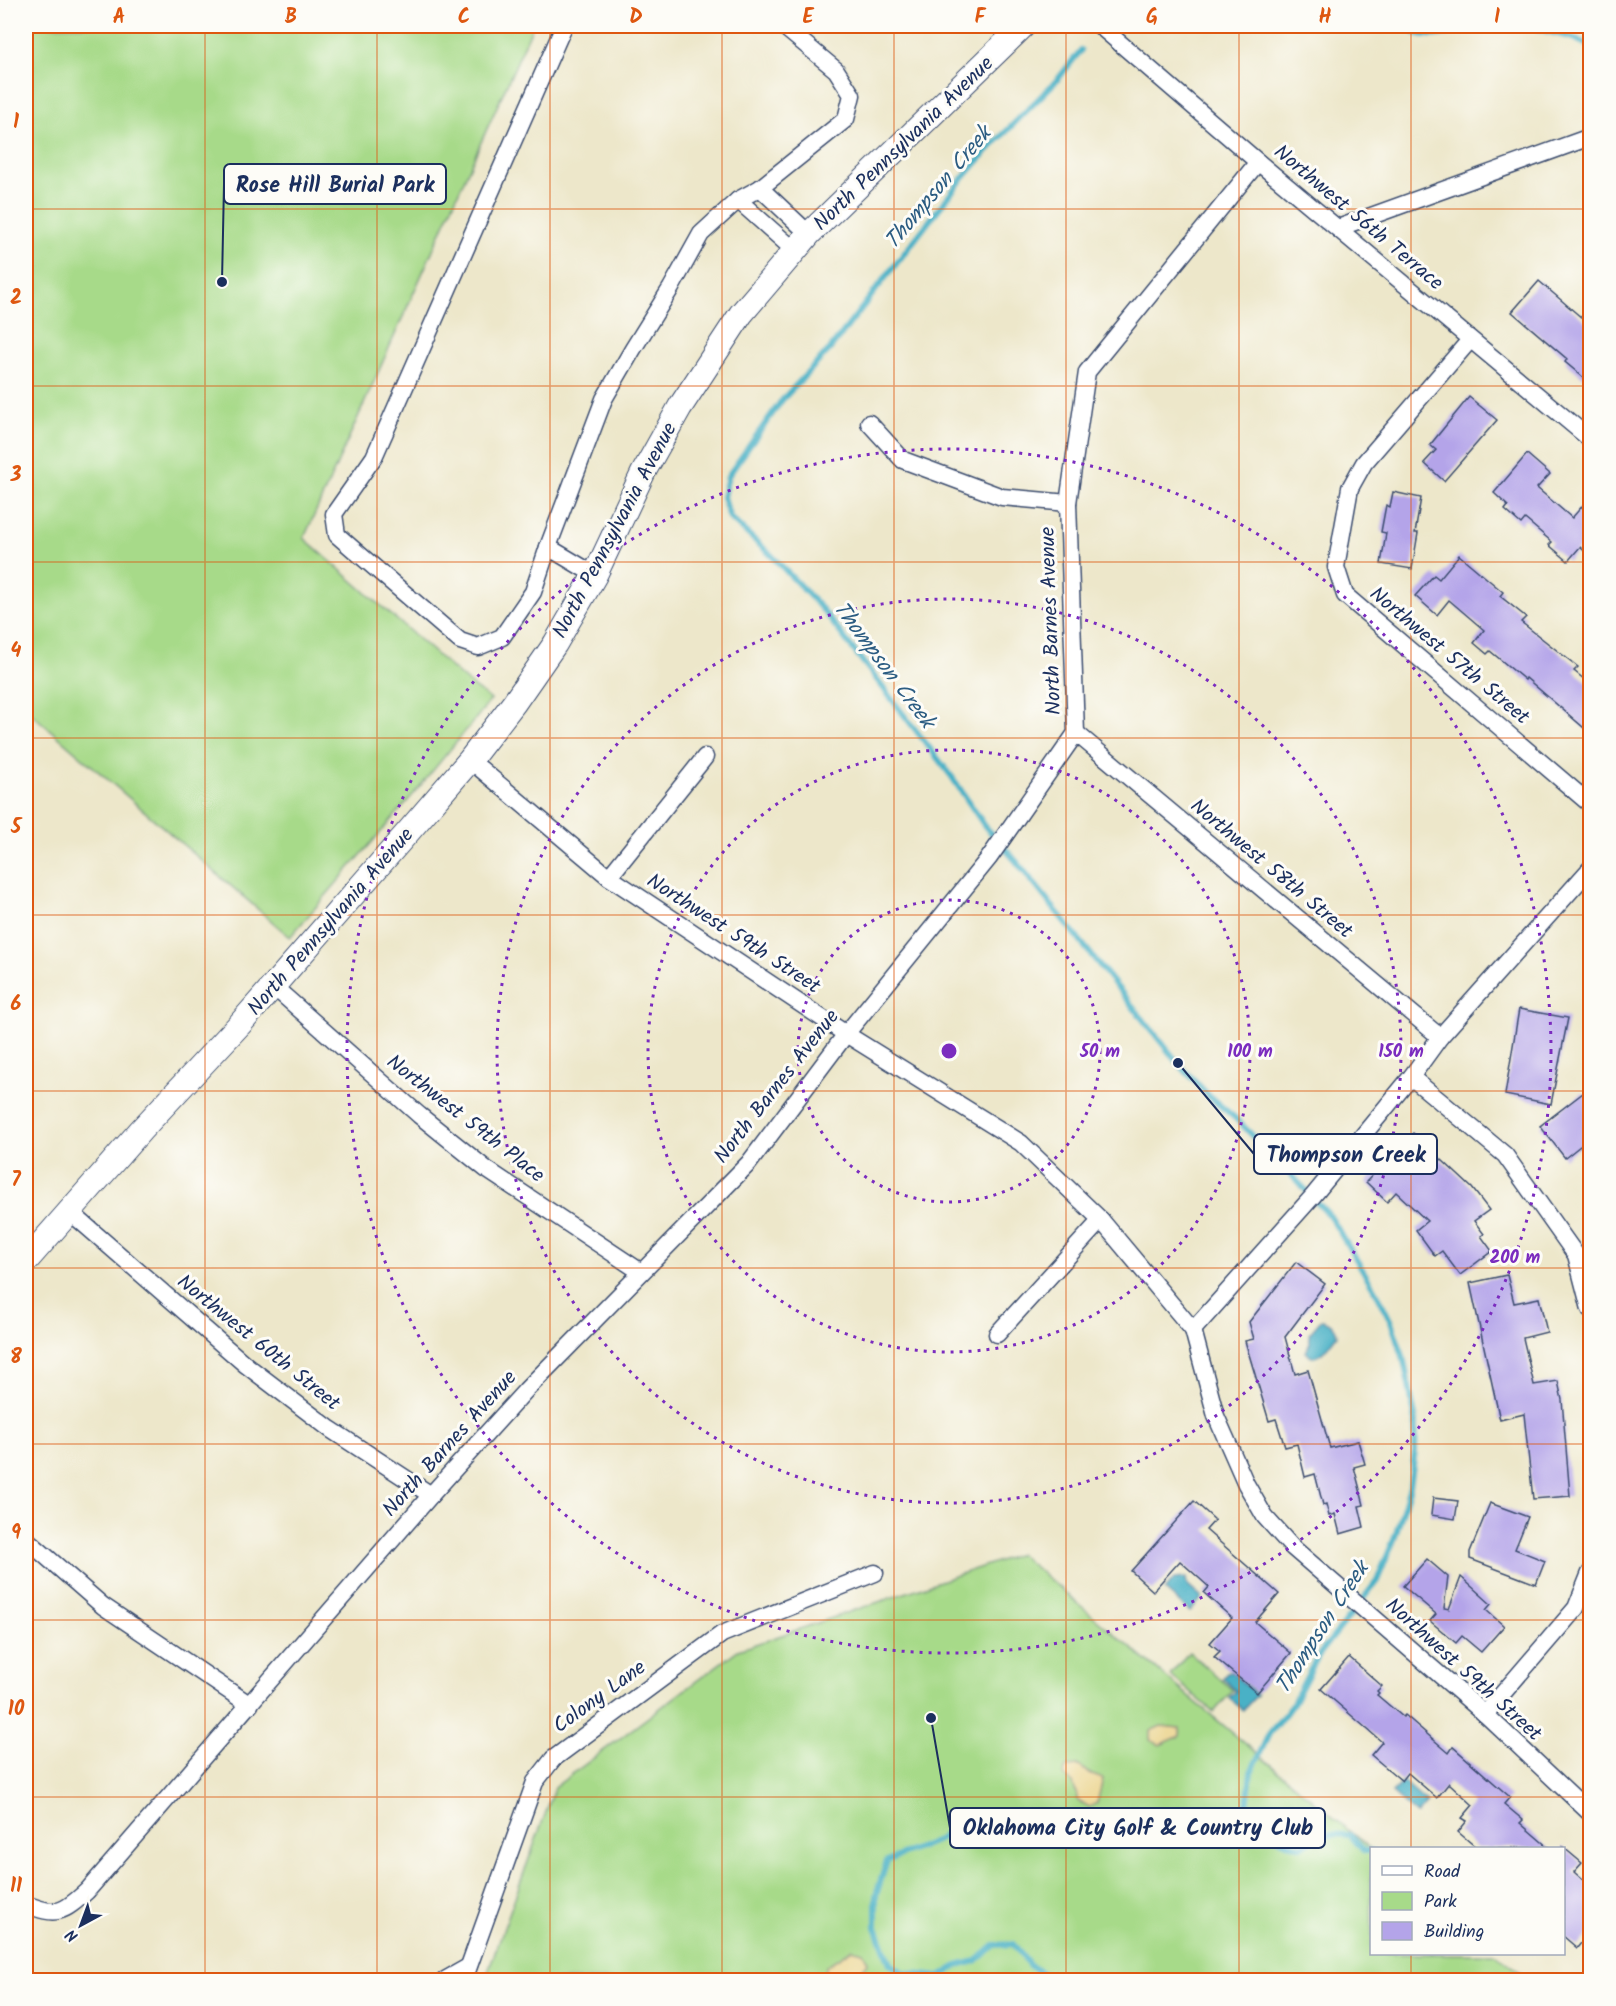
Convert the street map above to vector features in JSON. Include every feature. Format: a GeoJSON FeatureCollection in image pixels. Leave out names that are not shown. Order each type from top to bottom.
{"type":"FeatureCollection","features":[{"type":"Feature","properties":{"kind":"main road","name":"North Pennsylvania Avenue"},"geometry":{"type":"LineString","coordinates":[[26,1261],[273,986],[470,760],[514,703],[543,661],[595,575],[643,473],[680,407],[741,314],[802,242],[1023,26]]}},
{"type":"Feature","properties":{"kind":"street"},"geometry":{"type":"LineString","coordinates":[[564,26],[374,457],[334,514],[338,535],[353,549],[460,641],[478,647],[502,637],[533,592],[604,399],[701,234],[738,200],[760,188],[846,119],[852,95],[836,70],[783,26]]}},
{"type":"Feature","properties":{"kind":"street","name":"Northwest 56th Terrace"},"geometry":{"type":"LineString","coordinates":[[1101,26],[1258,162],[1590,439]]}},
{"type":"Feature","properties":{"kind":"street"},"geometry":{"type":"LineString","coordinates":[[1338,228],[1590,136]]}},
{"type":"Feature","properties":{"kind":"street","name":"North Barnes Avenue"},"geometry":{"type":"LineString","coordinates":[[26,1905],[45,1911],[59,1912],[72,1905],[87,1891],[431,1495],[526,1390],[749,1163],[846,1034],[1012,825],[1076,733],[1068,503],[1088,372],[1258,162]]}},
{"type":"Feature","properties":{"kind":"street"},"geometry":{"type":"LineString","coordinates":[[760,188],[802,242]]}},
{"type":"Feature","properties":{"kind":"street"},"geometry":{"type":"LineString","coordinates":[[738,200],[802,242]]}},
{"type":"Feature","properties":{"kind":"street","name":"Northwest 57th Street"},"geometry":{"type":"LineString","coordinates":[[1470,340],[1364,464],[1350,488],[1336,567],[1344,595],[1590,804]]}},
{"type":"Feature","properties":{"kind":"street"},"geometry":{"type":"LineString","coordinates":[[869,423],[903,460],[1002,497],[1068,503]]}},
{"type":"Feature","properties":{"kind":"street"},"geometry":{"type":"LineString","coordinates":[[548,547],[595,575]]}},
{"type":"Feature","properties":{"kind":"street","name":"Northwest 58th Street"},"geometry":{"type":"LineString","coordinates":[[1076,733],[1440,1037]]}},
{"type":"Feature","properties":{"kind":"street"},"geometry":{"type":"LineString","coordinates":[[609,877],[705,756]]}},
{"type":"Feature","properties":{"kind":"street","name":"Northwest 59th Street"},"geometry":{"type":"LineString","coordinates":[[470,760],[609,877],[846,1034],[1021,1143],[1101,1220],[1193,1330],[1216,1416],[1246,1484],[1265,1517],[1292,1546],[1485,1714],[1590,1813]]}},
{"type":"Feature","properties":{"kind":"street"},"geometry":{"type":"LineString","coordinates":[[1193,1330],[1327,1180],[1411,1077],[1440,1037],[1590,869]]}},
{"type":"Feature","properties":{"kind":"street","name":"Northwest 59th Place"},"geometry":{"type":"LineString","coordinates":[[273,986],[419,1115],[486,1169],[641,1272]]}},
{"type":"Feature","properties":{"kind":"street"},"geometry":{"type":"LineString","coordinates":[[1411,1077],[1505,1155],[1576,1255],[1590,1309]]}},
{"type":"Feature","properties":{"kind":"street","name":"Northwest 60th Street"},"geometry":{"type":"LineString","coordinates":[[69,1211],[246,1365],[330,1429],[431,1495]]}},
{"type":"Feature","properties":{"kind":"street"},"geometry":{"type":"LineString","coordinates":[[997,1335],[1101,1220]]}},
{"type":"Feature","properties":{"kind":"street"},"geometry":{"type":"LineString","coordinates":[[26,1539],[103,1606],[250,1705]]}},
{"type":"Feature","properties":{"kind":"street","name":"Colony Lane"},"geometry":{"type":"LineString","coordinates":[[445,1980],[466,1974],[535,1782],[553,1759],[722,1634],[875,1573]]}},
{"type":"Feature","properties":{"kind":"street"},"geometry":{"type":"LineString","coordinates":[[1485,1714],[1576,1608],[1590,1573]]}},
{"type":"Feature","properties":{"kind":"green space"},"geometry":{"type":"Polygon","coordinates":[[[26,26],[533,26],[304,538],[491,700],[412,796],[290,937],[26,709],[26,26]]]}},
{"type":"Feature","properties":{"kind":"green space"},"geometry":{"type":"Polygon","coordinates":[[[1019,1554],[1370,1848],[1370,1955],[1498,1955],[1529,1980],[485,1980],[555,1787],[738,1650],[1019,1554]]]}},
{"type":"Feature","properties":{"kind":"green space"},"geometry":{"type":"Polygon","coordinates":[[[1189,1652],[1233,1690],[1214,1712],[1170,1675],[1189,1652]]]}},
{"type":"Feature","properties":{"kind":"sand"},"geometry":{"type":"Polygon","coordinates":[[[1161,1726],[1180,1728],[1180,1736],[1160,1745],[1150,1740],[1150,1731],[1161,1726]]]}},
{"type":"Feature","properties":{"kind":"sand"},"geometry":{"type":"Polygon","coordinates":[[[1079,1766],[1103,1779],[1097,1803],[1089,1807],[1078,1800],[1073,1783],[1063,1776],[1066,1767],[1079,1766]]]}},
{"type":"Feature","properties":{"kind":"sand"},"geometry":{"type":"Polygon","coordinates":[[[852,1949],[863,1952],[868,1962],[858,1974],[835,1980],[826,1976],[826,1966],[852,1949]]]}},
{"type":"Feature","properties":{"kind":"water"},"geometry":{"type":"Polygon","coordinates":[[[1321,1320],[1332,1324],[1337,1335],[1323,1352],[1312,1357],[1306,1352],[1310,1343],[1309,1334],[1321,1320]]]}},
{"type":"Feature","properties":{"kind":"water"},"geometry":{"type":"Polygon","coordinates":[[[1186,1578],[1187,1585],[1202,1598],[1190,1612],[1165,1590],[1174,1579],[1186,1578]]]}},
{"type":"Feature","properties":{"kind":"water"},"geometry":{"type":"Polygon","coordinates":[[[1231,1672],[1257,1695],[1243,1710],[1229,1698],[1236,1691],[1223,1678],[1231,1672]]]}},
{"type":"Feature","properties":{"kind":"water"},"geometry":{"type":"Polygon","coordinates":[[[1403,1782],[1427,1803],[1417,1815],[1392,1793],[1403,1782]]]}},
{"type":"Feature","properties":{"kind":"building"},"geometry":{"type":"Polygon","coordinates":[[[1539,281],[1590,325],[1590,383],[1565,362],[1567,359],[1512,312],[1539,281]]]}},
{"type":"Feature","properties":{"kind":"building"},"geometry":{"type":"Polygon","coordinates":[[[1469,397],[1497,420],[1444,481],[1424,463],[1436,450],[1430,445],[1469,397]]]}},
{"type":"Feature","properties":{"kind":"building"},"geometry":{"type":"Polygon","coordinates":[[[1527,454],[1550,474],[1537,488],[1572,518],[1590,497],[1590,556],[1580,547],[1568,561],[1549,545],[1552,542],[1525,519],[1521,524],[1505,510],[1508,506],[1494,493],[1527,454]]]}},
{"type":"Feature","properties":{"kind":"building"},"geometry":{"type":"Polygon","coordinates":[[[1393,492],[1421,498],[1412,569],[1381,564],[1386,533],[1381,532],[1386,505],[1390,507],[1393,492]]]}},
{"type":"Feature","properties":{"kind":"building"},"geometry":{"type":"Polygon","coordinates":[[[1459,555],[1503,592],[1500,596],[1526,617],[1521,622],[1578,667],[1574,671],[1590,684],[1590,733],[1526,678],[1525,680],[1490,651],[1487,654],[1474,643],[1484,630],[1449,600],[1437,615],[1415,596],[1434,575],[1439,579],[1459,555]]]}},
{"type":"Feature","properties":{"kind":"building"},"geometry":{"type":"Polygon","coordinates":[[[1519,1009],[1568,1018],[1551,1104],[1505,1095],[1519,1009]]]}},
{"type":"Feature","properties":{"kind":"building"},"geometry":{"type":"Polygon","coordinates":[[[1583,1093],[1590,1102],[1590,1138],[1565,1158],[1540,1126],[1583,1093]]]}},
{"type":"Feature","properties":{"kind":"building"},"geometry":{"type":"Polygon","coordinates":[[[1413,1133],[1472,1188],[1489,1210],[1474,1221],[1484,1234],[1481,1236],[1492,1251],[1460,1275],[1442,1251],[1435,1256],[1416,1230],[1427,1221],[1396,1192],[1387,1202],[1366,1182],[1413,1133]]]}},
{"type":"Feature","properties":{"kind":"building"},"geometry":{"type":"Polygon","coordinates":[[[1296,1262],[1325,1284],[1285,1337],[1295,1374],[1308,1370],[1330,1448],[1358,1441],[1365,1464],[1354,1467],[1364,1505],[1359,1506],[1364,1527],[1340,1534],[1335,1514],[1329,1516],[1326,1504],[1323,1505],[1315,1474],[1305,1477],[1297,1444],[1285,1447],[1276,1419],[1269,1421],[1245,1341],[1254,1339],[1249,1322],[1296,1262]]]}},
{"type":"Feature","properties":{"kind":"building"},"geometry":{"type":"Polygon","coordinates":[[[1507,1275],[1514,1303],[1539,1298],[1547,1332],[1523,1338],[1534,1385],[1558,1381],[1562,1400],[1570,1496],[1533,1499],[1524,1414],[1500,1420],[1470,1283],[1507,1275]]]}},
{"type":"Feature","properties":{"kind":"building"},"geometry":{"type":"Polygon","coordinates":[[[1433,1498],[1458,1501],[1455,1519],[1431,1515],[1433,1498]]]}},
{"type":"Feature","properties":{"kind":"building"},"geometry":{"type":"Polygon","coordinates":[[[1194,1501],[1215,1520],[1206,1530],[1279,1594],[1255,1622],[1291,1653],[1257,1693],[1214,1657],[1220,1651],[1210,1643],[1232,1618],[1204,1593],[1209,1587],[1180,1561],[1153,1591],[1131,1571],[1194,1501]]]}},
{"type":"Feature","properties":{"kind":"building"},"geometry":{"type":"Polygon","coordinates":[[[1490,1503],[1528,1517],[1515,1549],[1545,1561],[1536,1584],[1470,1559],[1470,1552],[1490,1503]]]}},
{"type":"Feature","properties":{"kind":"building"},"geometry":{"type":"Polygon","coordinates":[[[1427,1559],[1448,1577],[1444,1608],[1449,1609],[1461,1577],[1491,1604],[1486,1610],[1504,1626],[1481,1652],[1462,1636],[1456,1643],[1430,1621],[1436,1614],[1403,1586],[1427,1559]]]}},
{"type":"Feature","properties":{"kind":"building"},"geometry":{"type":"Polygon","coordinates":[[[1349,1657],[1382,1686],[1377,1691],[1379,1693],[1377,1695],[1403,1717],[1405,1715],[1449,1753],[1453,1747],[1510,1797],[1504,1804],[1523,1820],[1520,1823],[1548,1847],[1476,1847],[1458,1832],[1467,1821],[1462,1818],[1473,1805],[1449,1783],[1437,1798],[1408,1773],[1402,1781],[1371,1755],[1382,1742],[1321,1689],[1349,1657]]]}},
{"type":"Feature","properties":{"kind":"building"},"geometry":{"type":"Polygon","coordinates":[[[1565,1849],[1582,1863],[1574,1872],[1590,1886],[1590,1932],[1577,1948],[1565,1938],[1565,1849]]]}},
{"type":"Feature","properties":{"kind":"waterway"},"geometry":{"type":"LineString","coordinates":[[1403,26],[1419,34],[1428,35],[1447,34],[1474,26]]}},
{"type":"Feature","properties":{"kind":"waterway"},"geometry":{"type":"LineString","coordinates":[[1528,26],[1573,38],[1590,46]]}},
{"type":"Feature","properties":{"kind":"waterway","name":"Thompson Creek"},"geometry":{"type":"LineString","coordinates":[[1055,1980],[1030,1966],[1013,1944],[994,1945],[976,1961],[957,1966],[940,1977],[905,1973],[890,1964],[876,1927],[876,1895],[887,1861],[940,1839],[957,1825],[978,1816],[1045,1825],[1084,1846],[1136,1826],[1175,1823],[1223,1835],[1244,1832],[1251,1772],[1269,1734],[1292,1705],[1318,1656],[1377,1581],[1395,1537],[1410,1486],[1415,1452],[1416,1421],[1403,1356],[1391,1322],[1379,1297],[1330,1216],[1284,1167],[1235,1118],[1209,1096],[1178,1063],[1016,861],[984,825],[952,777],[822,609],[771,555],[730,518],[723,497],[728,476],[782,400],[830,349],[958,184],[1058,79],[1081,50]]}},
{"type":"Feature","properties":{"kind":"waterway"},"geometry":{"type":"LineString","coordinates":[[1247,1807],[1259,1823],[1275,1837],[1301,1847],[1322,1834],[1350,1835],[1364,1851],[1370,1851]]}},
{"type":"Feature","properties":{"kind":"place","name":"Rose Hill Burial Park"},"geometry":{"type":"Point","coordinates":[222,282]}},
{"type":"Feature","properties":{"kind":"place","name":"Thompson Creek"},"geometry":{"type":"Point","coordinates":[1178,1063]}},
{"type":"Feature","properties":{"kind":"place","name":"Oklahoma City Golf & Country Club"},"geometry":{"type":"Point","coordinates":[931,1718]}}]}
